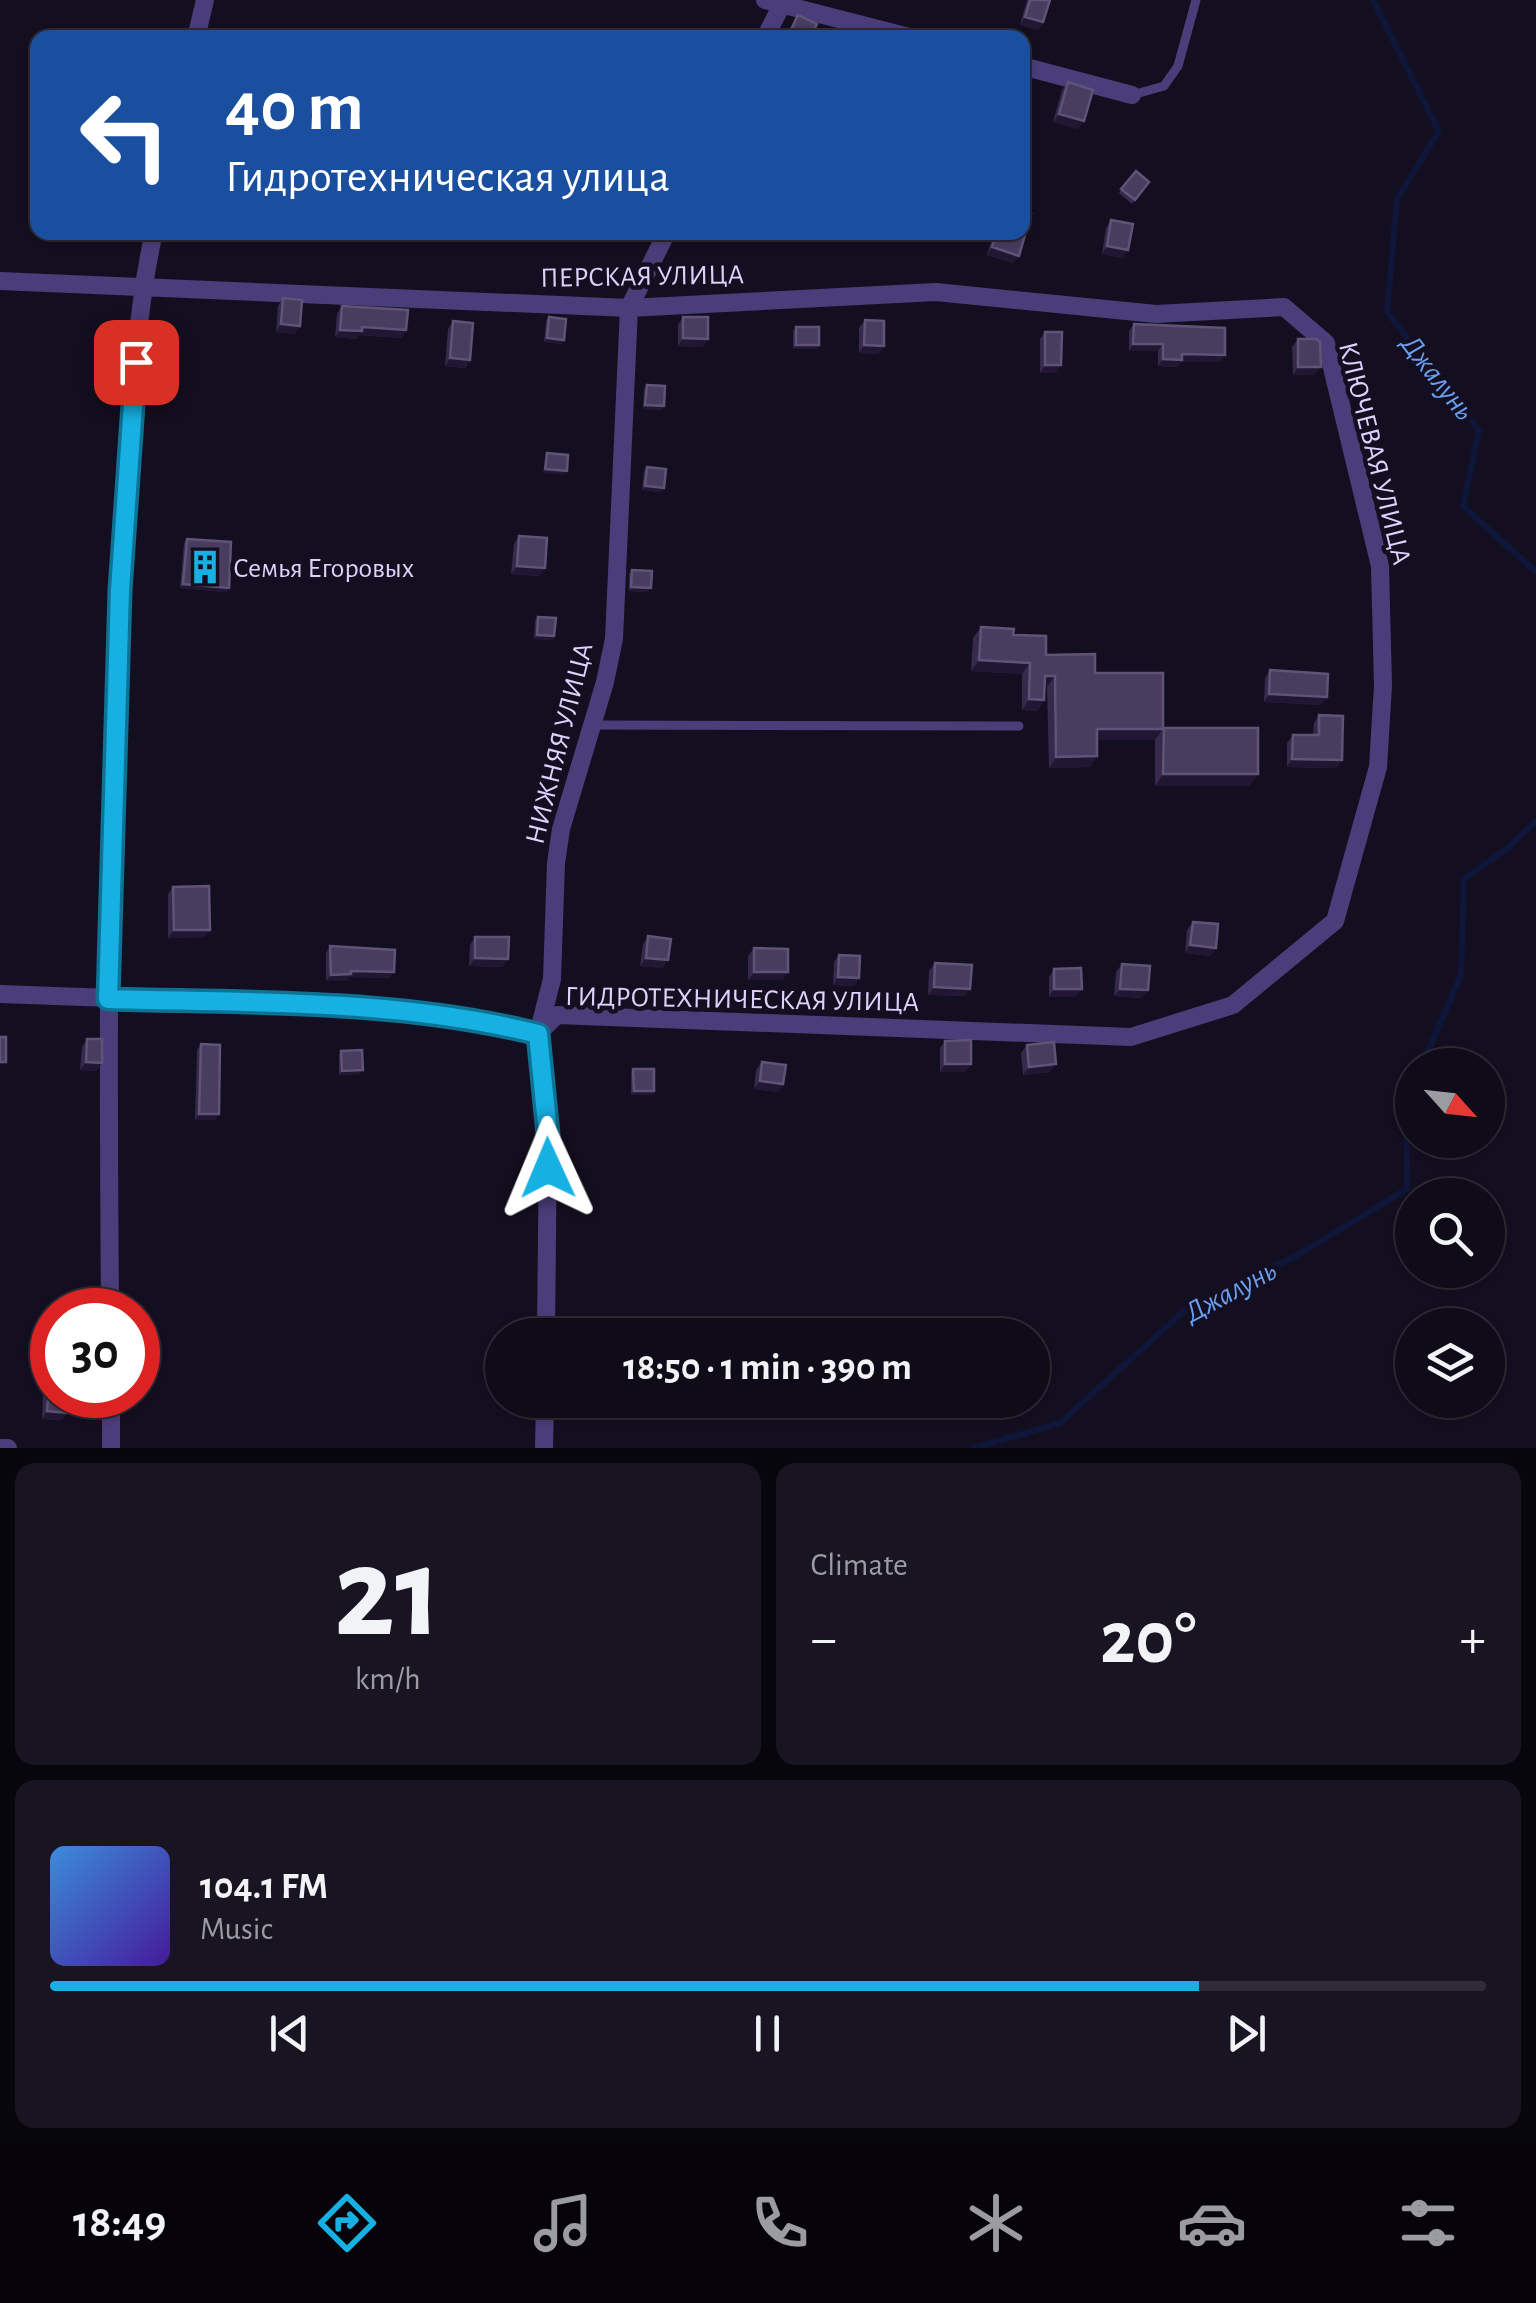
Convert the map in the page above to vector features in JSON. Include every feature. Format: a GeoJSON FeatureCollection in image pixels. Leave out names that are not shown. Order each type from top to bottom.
{"type":"FeatureCollection","features":[{"type":"Feature","properties":{"kind":"street"},"geometry":{"type":"LineString","coordinates":[[198,30],[205,0]]}},
{"type":"Feature","properties":{"kind":"street"},"geometry":{"type":"LineString","coordinates":[[768,30],[777,1],[884,30]]}},
{"type":"Feature","properties":{"kind":"street"},"geometry":{"type":"LineString","coordinates":[[1030,68],[1132,95]]}},
{"type":"Feature","properties":{"kind":"street"},"geometry":{"type":"LineString","coordinates":[[110,1288],[108,999],[120,590],[142,286],[152,240]]}},
{"type":"Feature","properties":{"kind":"street","name":"НИЖНЯЯ УЛИЦА"},"geometry":{"type":"LineString","coordinates":[[546,1318],[548,1134],[538,1034],[552,979],[556,863],[561,829],[614,639],[629,308],[663,240]]}},
{"type":"Feature","properties":{"kind":"street","name":"ПЕРСКАЯ УЛИЦА"},"geometry":{"type":"LineString","coordinates":[[0,281],[629,308],[936,292],[1156,314],[1284,307]]}},
{"type":"Feature","properties":{"kind":"street","name":"КЛЮЧЕВАЯ УЛИЦА"},"geometry":{"type":"LineString","coordinates":[[1284,307],[1326,343],[1380,566],[1383,686],[1378,766],[1335,922]]}},
{"type":"Feature","properties":{"kind":"street","name":"ГИДРОТЕХНИЧЕСКАЯ УЛИЦА"},"geometry":{"type":"LineString","coordinates":[[0,994],[336,1006],[481,1020],[538,1034],[557,1015],[1131,1037],[1233,1005],[1335,922]]}},
{"type":"Feature","properties":{"kind":"street"},"geometry":{"type":"LineString","coordinates":[[110,1418],[111,1448]]}},
{"type":"Feature","properties":{"kind":"street"},"geometry":{"type":"LineString","coordinates":[[544,1448],[545,1418]]}},
{"type":"Feature","properties":{"kind":"street"},"geometry":{"type":"LineString","coordinates":[[0,1448],[8,1448]]}},
{"type":"Feature","properties":{"kind":"lane"},"geometry":{"type":"LineString","coordinates":[[1132,95],[1164,86],[1178,66],[1196,0]]}},
{"type":"Feature","properties":{"kind":"lane"},"geometry":{"type":"LineString","coordinates":[[591,725],[1020,726]]}},
{"type":"Feature","properties":{"kind":"building"},"geometry":{"type":"Polygon","coordinates":[[[1030,0],[1050,0],[1043,22],[1025,17],[1030,0]]]}},
{"type":"Feature","properties":{"kind":"building"},"geometry":{"type":"Polygon","coordinates":[[[798,15],[817,24],[814,30],[791,30],[798,15]]]}},
{"type":"Feature","properties":{"kind":"building"},"geometry":{"type":"Polygon","coordinates":[[[1068,82],[1093,90],[1084,121],[1059,114],[1068,82]]]}},
{"type":"Feature","properties":{"kind":"building"},"geometry":{"type":"Polygon","coordinates":[[[1136,171],[1149,182],[1135,200],[1121,189],[1136,171]]]}},
{"type":"Feature","properties":{"kind":"building"},"geometry":{"type":"Polygon","coordinates":[[[1111,220],[1133,224],[1128,250],[1107,246],[1111,220]]]}},
{"type":"Feature","properties":{"kind":"building"},"geometry":{"type":"Polygon","coordinates":[[[994,240],[1024,240],[1019,256],[992,247],[994,240]]]}},
{"type":"Feature","properties":{"kind":"building"},"geometry":{"type":"Polygon","coordinates":[[[283,298],[302,300],[300,326],[281,324],[283,298]]]}},
{"type":"Feature","properties":{"kind":"building"},"geometry":{"type":"Polygon","coordinates":[[[342,306],[408,310],[406,330],[340,330],[342,306]]]}},
{"type":"Feature","properties":{"kind":"building"},"geometry":{"type":"Polygon","coordinates":[[[549,317],[566,319],[564,340],[547,338],[549,317]]]}},
{"type":"Feature","properties":{"kind":"building"},"geometry":{"type":"Polygon","coordinates":[[[683,317],[708,317],[708,339],[683,338],[683,317]]]}},
{"type":"Feature","properties":{"kind":"building"},"geometry":{"type":"Polygon","coordinates":[[[865,320],[884,321],[884,346],[864,345],[865,320]]]}},
{"type":"Feature","properties":{"kind":"building"},"geometry":{"type":"Polygon","coordinates":[[[453,321],[473,323],[470,360],[450,358],[453,321]]]}},
{"type":"Feature","properties":{"kind":"building"},"geometry":{"type":"Polygon","coordinates":[[[1134,324],[1225,328],[1225,355],[1182,354],[1182,360],[1163,359],[1163,344],[1133,344],[1134,324]]]}},
{"type":"Feature","properties":{"kind":"building"},"geometry":{"type":"Polygon","coordinates":[[[796,327],[819,327],[819,345],[796,345],[796,327]]]}},
{"type":"Feature","properties":{"kind":"building"},"geometry":{"type":"Polygon","coordinates":[[[1045,332],[1062,332],[1061,365],[1045,365],[1045,332]]]}},
{"type":"Feature","properties":{"kind":"building"},"geometry":{"type":"Polygon","coordinates":[[[1298,339],[1320,342],[1321,367],[1298,367],[1298,339]]]}},
{"type":"Feature","properties":{"kind":"building"},"geometry":{"type":"Polygon","coordinates":[[[647,385],[665,386],[664,406],[645,405],[647,385]]]}},
{"type":"Feature","properties":{"kind":"building"},"geometry":{"type":"Polygon","coordinates":[[[547,453],[568,455],[567,471],[545,469],[547,453]]]}},
{"type":"Feature","properties":{"kind":"building"},"geometry":{"type":"Polygon","coordinates":[[[647,467],[666,469],[664,488],[645,486],[647,467]]]}},
{"type":"Feature","properties":{"kind":"building"},"geometry":{"type":"Polygon","coordinates":[[[519,536],[547,538],[545,568],[517,566],[519,536]]]}},
{"type":"Feature","properties":{"kind":"building","name":"Семья Егоровых"},"geometry":{"type":"Polygon","coordinates":[[[187,539],[231,542],[229,588],[183,584],[187,539]]]}},
{"type":"Feature","properties":{"kind":"building"},"geometry":{"type":"Polygon","coordinates":[[[632,570],[652,571],[651,588],[631,587],[632,570]]]}},
{"type":"Feature","properties":{"kind":"building"},"geometry":{"type":"Polygon","coordinates":[[[538,617],[556,618],[554,636],[537,635],[538,617]]]}},
{"type":"Feature","properties":{"kind":"building"},"geometry":{"type":"Polygon","coordinates":[[[981,627],[1014,629],[1013,635],[1046,636],[1046,655],[1095,654],[1095,673],[1163,673],[1163,729],[1097,729],[1097,756],[1056,757],[1055,676],[1045,676],[1044,700],[1029,699],[1030,663],[979,660],[981,627]]]}},
{"type":"Feature","properties":{"kind":"building"},"geometry":{"type":"Polygon","coordinates":[[[1270,670],[1328,674],[1327,697],[1269,694],[1270,670]]]}},
{"type":"Feature","properties":{"kind":"building"},"geometry":{"type":"Polygon","coordinates":[[[1319,715],[1343,716],[1342,760],[1292,759],[1293,735],[1319,735],[1319,715]]]}},
{"type":"Feature","properties":{"kind":"building"},"geometry":{"type":"Polygon","coordinates":[[[1164,728],[1258,728],[1258,774],[1163,774],[1164,728]]]}},
{"type":"Feature","properties":{"kind":"building"},"geometry":{"type":"Polygon","coordinates":[[[209,886],[210,930],[174,930],[173,887],[209,886]]]}},
{"type":"Feature","properties":{"kind":"building"},"geometry":{"type":"Polygon","coordinates":[[[1193,922],[1218,924],[1216,948],[1190,945],[1193,922]]]}},
{"type":"Feature","properties":{"kind":"building"},"geometry":{"type":"Polygon","coordinates":[[[648,936],[671,939],[668,960],[646,958],[648,936]]]}},
{"type":"Feature","properties":{"kind":"building"},"geometry":{"type":"Polygon","coordinates":[[[475,937],[509,937],[508,959],[475,958],[475,937]]]}},
{"type":"Feature","properties":{"kind":"building"},"geometry":{"type":"Polygon","coordinates":[[[330,946],[395,950],[394,972],[351,971],[331,975],[330,946]]]}},
{"type":"Feature","properties":{"kind":"building"},"geometry":{"type":"Polygon","coordinates":[[[754,948],[788,949],[788,972],[754,972],[754,948]]]}},
{"type":"Feature","properties":{"kind":"building"},"geometry":{"type":"Polygon","coordinates":[[[839,955],[860,956],[859,978],[838,977],[839,955]]]}},
{"type":"Feature","properties":{"kind":"building"},"geometry":{"type":"Polygon","coordinates":[[[935,963],[972,965],[970,989],[934,987],[935,963]]]}},
{"type":"Feature","properties":{"kind":"building"},"geometry":{"type":"Polygon","coordinates":[[[1122,964],[1150,966],[1148,990],[1120,989],[1122,964]]]}},
{"type":"Feature","properties":{"kind":"building"},"geometry":{"type":"Polygon","coordinates":[[[1081,968],[1082,989],[1054,989],[1054,969],[1081,968]]]}},
{"type":"Feature","properties":{"kind":"building"},"geometry":{"type":"Polygon","coordinates":[[[0,1037],[6,1037],[6,1062],[0,1062],[0,1037]]]}},
{"type":"Feature","properties":{"kind":"building"},"geometry":{"type":"Polygon","coordinates":[[[87,1039],[102,1039],[102,1063],[86,1062],[87,1039]]]}},
{"type":"Feature","properties":{"kind":"building"},"geometry":{"type":"Polygon","coordinates":[[[971,1040],[971,1064],[945,1064],[945,1041],[971,1040]]]}},
{"type":"Feature","properties":{"kind":"building"},"geometry":{"type":"Polygon","coordinates":[[[1054,1042],[1056,1064],[1029,1067],[1027,1045],[1054,1042]]]}},
{"type":"Feature","properties":{"kind":"building"},"geometry":{"type":"Polygon","coordinates":[[[201,1044],[220,1045],[219,1114],[199,1114],[201,1044]]]}},
{"type":"Feature","properties":{"kind":"building"},"geometry":{"type":"Polygon","coordinates":[[[362,1050],[363,1070],[342,1071],[341,1051],[362,1050]]]}},
{"type":"Feature","properties":{"kind":"building"},"geometry":{"type":"Polygon","coordinates":[[[762,1062],[786,1065],[783,1084],[760,1081],[762,1062]]]}},
{"type":"Feature","properties":{"kind":"building"},"geometry":{"type":"Polygon","coordinates":[[[633,1069],[654,1069],[654,1091],[634,1091],[633,1069]]]}},
{"type":"Feature","properties":{"kind":"waterway","name":"Джалунь"},"geometry":{"type":"LineString","coordinates":[[1373,0],[1439,131],[1397,199],[1387,312],[1479,431],[1463,506],[1536,572]]}},
{"type":"Feature","properties":{"kind":"waterway","name":"Джалунь"},"geometry":{"type":"LineString","coordinates":[[1429,1048],[1461,975],[1464,879],[1508,848],[1536,821]]}},
{"type":"Feature","properties":{"kind":"waterway","name":"Джалунь"},"geometry":{"type":"LineString","coordinates":[[974,1448],[1060,1423],[1192,1304],[1294,1257],[1407,1189],[1407,1158]]}},
{"type":"Feature","properties":{"kind":"place","name":"Семья Егоровых"},"geometry":{"type":"Point","coordinates":[205,567]}},
{"type":"Feature","properties":{"kind":"route"},"geometry":{"type":"LineString","coordinates":[[136,362],[120,590],[108,999],[336,1006],[481,1020],[538,1034],[548,1168]]}}]}
